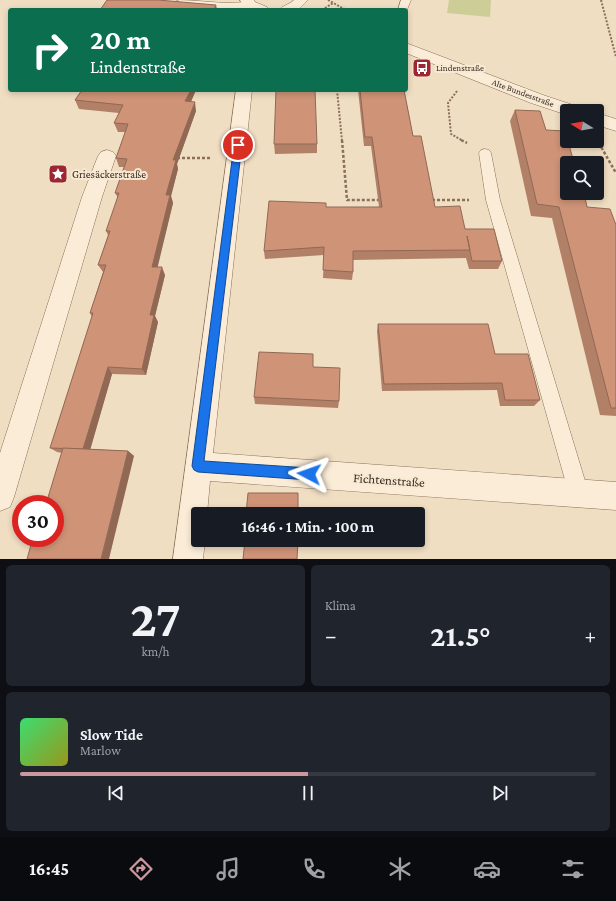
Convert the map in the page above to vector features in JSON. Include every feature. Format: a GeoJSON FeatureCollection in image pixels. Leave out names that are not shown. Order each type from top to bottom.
{"type":"FeatureCollection","features":[{"type":"Feature","properties":{"kind":"street","name":"Alte Bundesstraße"},"geometry":{"type":"LineString","coordinates":[[408,49],[560,106]]}},
{"type":"Feature","properties":{"kind":"street"},"geometry":{"type":"LineString","coordinates":[[188,559],[244,92]]}},
{"type":"Feature","properties":{"kind":"street"},"geometry":{"type":"LineString","coordinates":[[604,121],[616,125]]}},
{"type":"Feature","properties":{"kind":"street"},"geometry":{"type":"LineString","coordinates":[[0,497],[92,197],[107,156]]}},
{"type":"Feature","properties":{"kind":"street","name":"Fichtenstraße"},"geometry":{"type":"LineString","coordinates":[[198,466],[616,496]]}},
{"type":"Feature","properties":{"kind":"lane"},"geometry":{"type":"LineString","coordinates":[[182,0],[221,6],[255,7]]}},
{"type":"Feature","properties":{"kind":"lane"},"geometry":{"type":"LineString","coordinates":[[485,153],[493,200],[579,494]]}},
{"type":"Feature","properties":{"kind":"path"},"geometry":{"type":"LineString","coordinates":[[328,0],[342,8]]}},
{"type":"Feature","properties":{"kind":"path"},"geometry":{"type":"LineString","coordinates":[[601,0],[616,57]]}},
{"type":"Feature","properties":{"kind":"path"},"geometry":{"type":"LineString","coordinates":[[324,8],[333,3]]}},
{"type":"Feature","properties":{"kind":"path"},"geometry":{"type":"LineString","coordinates":[[472,74],[448,103],[451,134],[485,153]]}},
{"type":"Feature","properties":{"kind":"path"},"geometry":{"type":"LineString","coordinates":[[337,92],[347,200],[385,200]]}},
{"type":"Feature","properties":{"kind":"path"},"geometry":{"type":"LineString","coordinates":[[605,144],[600,145],[616,172]]}},
{"type":"Feature","properties":{"kind":"path"},"geometry":{"type":"LineString","coordinates":[[176,158],[237,159]]}},
{"type":"Feature","properties":{"kind":"path"},"geometry":{"type":"LineString","coordinates":[[432,200],[493,200]]}},
{"type":"Feature","properties":{"kind":"green space"},"geometry":{"type":"Polygon","coordinates":[[[449,0],[491,0],[490,17],[447,13],[449,0]]]}},
{"type":"Feature","properties":{"kind":"building"},"geometry":{"type":"Polygon","coordinates":[[[107,0],[158,0],[216,5],[215,8],[101,8],[107,0]]]}},
{"type":"Feature","properties":{"kind":"building"},"geometry":{"type":"Polygon","coordinates":[[[81,92],[190,92],[185,101],[195,102],[173,160],[176,160],[166,195],[170,195],[152,267],[162,267],[150,315],[154,315],[142,369],[108,367],[83,449],[50,448],[93,313],[90,313],[106,265],[98,265],[110,231],[106,231],[119,193],[115,193],[127,159],[116,158],[128,124],[114,123],[123,105],[75,100],[81,92]]]}},
{"type":"Feature","properties":{"kind":"building"},"geometry":{"type":"Polygon","coordinates":[[[276,92],[315,92],[317,144],[274,144],[276,92]]]}},
{"type":"Feature","properties":{"kind":"building"},"geometry":{"type":"Polygon","coordinates":[[[360,92],[404,92],[413,136],[421,136],[435,207],[460,206],[465,229],[494,229],[502,261],[472,261],[470,250],[353,251],[353,272],[323,270],[324,247],[264,251],[269,201],[326,203],[326,207],[382,207],[372,137],[365,137],[360,92]]]}},
{"type":"Feature","properties":{"kind":"building"},"geometry":{"type":"Polygon","coordinates":[[[515,110],[540,111],[546,130],[560,131],[560,148],[570,148],[572,156],[560,156],[560,200],[586,200],[587,207],[610,209],[616,225],[616,408],[611,408],[559,207],[537,204],[515,110]]]}},
{"type":"Feature","properties":{"kind":"building"},"geometry":{"type":"Polygon","coordinates":[[[378,324],[488,324],[495,354],[528,354],[540,400],[505,400],[502,383],[384,384],[378,324]]]}},
{"type":"Feature","properties":{"kind":"building"},"geometry":{"type":"Polygon","coordinates":[[[259,352],[313,354],[313,367],[340,368],[339,401],[254,397],[259,352]]]}},
{"type":"Feature","properties":{"kind":"building"},"geometry":{"type":"Polygon","coordinates":[[[63,448],[128,451],[101,559],[27,559],[30,547],[64,547],[64,495],[49,495],[63,448]]]}},
{"type":"Feature","properties":{"kind":"building"},"geometry":{"type":"Polygon","coordinates":[[[248,493],[298,493],[298,507],[247,507],[248,493]]]}},
{"type":"Feature","properties":{"kind":"building"},"geometry":{"type":"Polygon","coordinates":[[[244,547],[298,547],[297,559],[243,559],[244,547]]]}},
{"type":"Feature","properties":{"kind":"place","name":"Lindenstraße"},"geometry":{"type":"Point","coordinates":[422,68]}},
{"type":"Feature","properties":{"kind":"place","name":"Griesäckerstraße"},"geometry":{"type":"Point","coordinates":[58,174]}},
{"type":"Feature","properties":{"kind":"route"},"geometry":{"type":"LineString","coordinates":[[238,145],[198,466],[309,474]]}}]}
